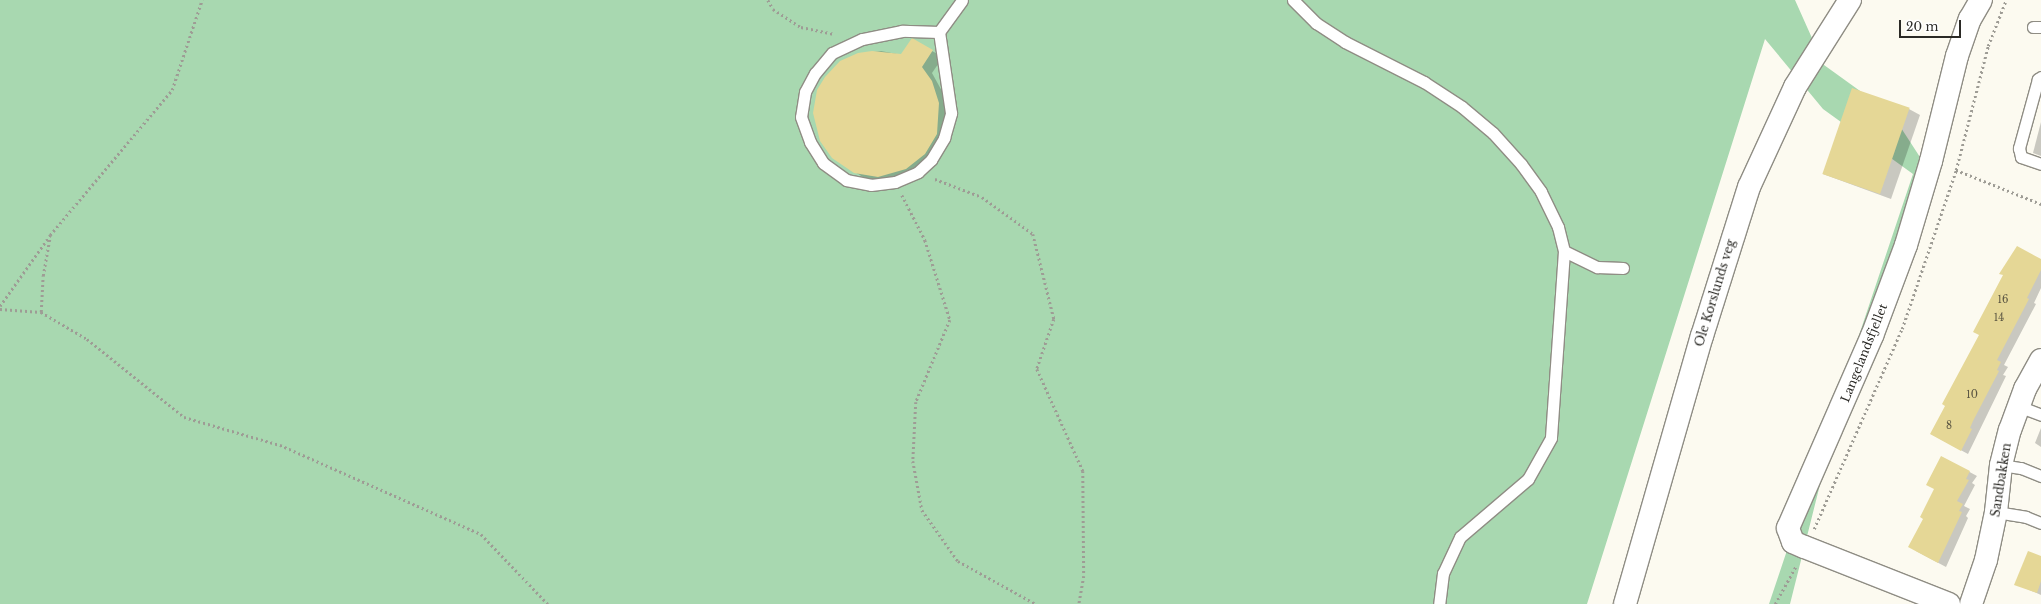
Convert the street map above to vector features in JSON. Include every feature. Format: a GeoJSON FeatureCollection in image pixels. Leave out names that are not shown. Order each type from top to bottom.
{"type":"FeatureCollection","features":[{"type":"Feature","properties":{"kind":"street","name":"Ole Korslunds veg"},"geometry":{"type":"LineString","coordinates":[[1624,604],[1702,336],[1749,187],[1795,87],[1850,0]]}},
{"type":"Feature","properties":{"kind":"street","name":"Langelandsfjellet"},"geometry":{"type":"LineString","coordinates":[[1949,604],[1793,542],[1788,528],[1872,336],[1906,245],[1931,161],[1957,56],[1970,19],[1981,0]]}},
{"type":"Feature","properties":{"kind":"street","name":"Sandbakken"},"geometry":{"type":"LineString","coordinates":[[1971,604],[1986,560],[1996,512],[2001,465],[2018,406],[2041,360]]}},
{"type":"Feature","properties":{"kind":"lane"},"geometry":{"type":"LineString","coordinates":[[939,32],[902,31],[862,39],[832,54],[815,73],[804,92],[801,117],[810,142],[823,163],[846,180],[871,185],[895,182],[918,172],[931,160],[944,138],[951,113],[939,32],[962,0]]}},
{"type":"Feature","properties":{"kind":"lane"},"geometry":{"type":"LineString","coordinates":[[1293,0],[1316,23],[1345,42],[1424,82],[1462,107],[1493,133],[1521,164],[1541,192],[1558,226],[1564,251],[1551,438],[1528,479],[1460,536],[1443,573],[1439,604]]}},
{"type":"Feature","properties":{"kind":"lane"},"geometry":{"type":"LineString","coordinates":[[2041,77],[2038,79],[2019,148],[2021,157],[2041,164]]}},
{"type":"Feature","properties":{"kind":"lane"},"geometry":{"type":"LineString","coordinates":[[1564,251],[1597,267],[1622,268]]}},
{"type":"Feature","properties":{"kind":"lane"},"geometry":{"type":"LineString","coordinates":[[2018,406],[2041,415]]}},
{"type":"Feature","properties":{"kind":"lane"},"geometry":{"type":"LineString","coordinates":[[2001,465],[2021,468],[2041,476]]}},
{"type":"Feature","properties":{"kind":"lane"},"geometry":{"type":"LineString","coordinates":[[1996,512],[2026,517],[2041,523]]}},
{"type":"Feature","properties":{"kind":"path"},"geometry":{"type":"LineString","coordinates":[[202,0],[172,90],[50,235],[0,308],[41,312],[87,339],[184,417],[280,445],[481,534],[548,604]]}},
{"type":"Feature","properties":{"kind":"path"},"geometry":{"type":"LineString","coordinates":[[768,0],[773,9],[801,27],[862,39]]}},
{"type":"Feature","properties":{"kind":"path"},"geometry":{"type":"LineString","coordinates":[[1956,170],[2041,204]]}},
{"type":"Feature","properties":{"kind":"path"},"geometry":{"type":"LineString","coordinates":[[918,172],[982,197],[1033,234],[1054,319],[1037,368],[1082,471],[1084,576],[1079,604]]}},
{"type":"Feature","properties":{"kind":"path"},"geometry":{"type":"LineString","coordinates":[[895,182],[925,240],[950,320],[916,402],[913,461],[922,510],[958,561],[1036,604]]}},
{"type":"Feature","properties":{"kind":"path"},"geometry":{"type":"LineString","coordinates":[[41,312],[43,276],[50,235]]}},
{"type":"Feature","properties":{"kind":"path"},"geometry":{"type":"LineString","coordinates":[[1775,604],[1804,547]]}},
{"type":"Feature","properties":{"kind":"green space"},"geometry":{"type":"Polygon","coordinates":[[[0,0],[1795,0],[1824,65],[1892,114],[1929,171],[1837,417],[1790,604],[1769,604],[1913,174],[1823,109],[1765,39],[1587,604],[0,604],[0,0]]]}},
{"type":"Feature","properties":{"kind":"building"},"geometry":{"type":"Polygon","coordinates":[[[912,38],[933,50],[922,67],[932,81],[939,103],[937,134],[925,154],[906,169],[878,177],[854,173],[832,158],[820,141],[813,113],[817,90],[825,77],[840,61],[858,53],[872,51],[901,54],[912,38]]]}},
{"type":"Feature","properties":{"kind":"building"},"geometry":{"type":"Polygon","coordinates":[[[1852,88],[1910,108],[1880,194],[1822,174],[1852,88]]]}},
{"type":"Feature","properties":{"kind":"building"},"geometry":{"type":"Polygon","coordinates":[[[2017,246],[2041,259],[2041,270],[2027,298],[2029,299],[1997,360],[2001,362],[1997,370],[1999,371],[1973,421],[1970,428],[1972,429],[1961,451],[1930,434],[1945,406],[1942,404],[1979,335],[1973,332],[2003,275],[1999,274],[2017,246]]]}},
{"type":"Feature","properties":{"kind":"building"},"geometry":{"type":"Polygon","coordinates":[[[1941,456],[1970,471],[1966,479],[1969,480],[1957,501],[1963,504],[1959,511],[1962,512],[1938,563],[1908,547],[1923,519],[1920,517],[1934,489],[1926,485],[1941,456]]]}},
{"type":"Feature","properties":{"kind":"building"},"geometry":{"type":"Polygon","coordinates":[[[2028,551],[2041,556],[2041,581],[2037,593],[2014,585],[2028,551]]]}}]}
